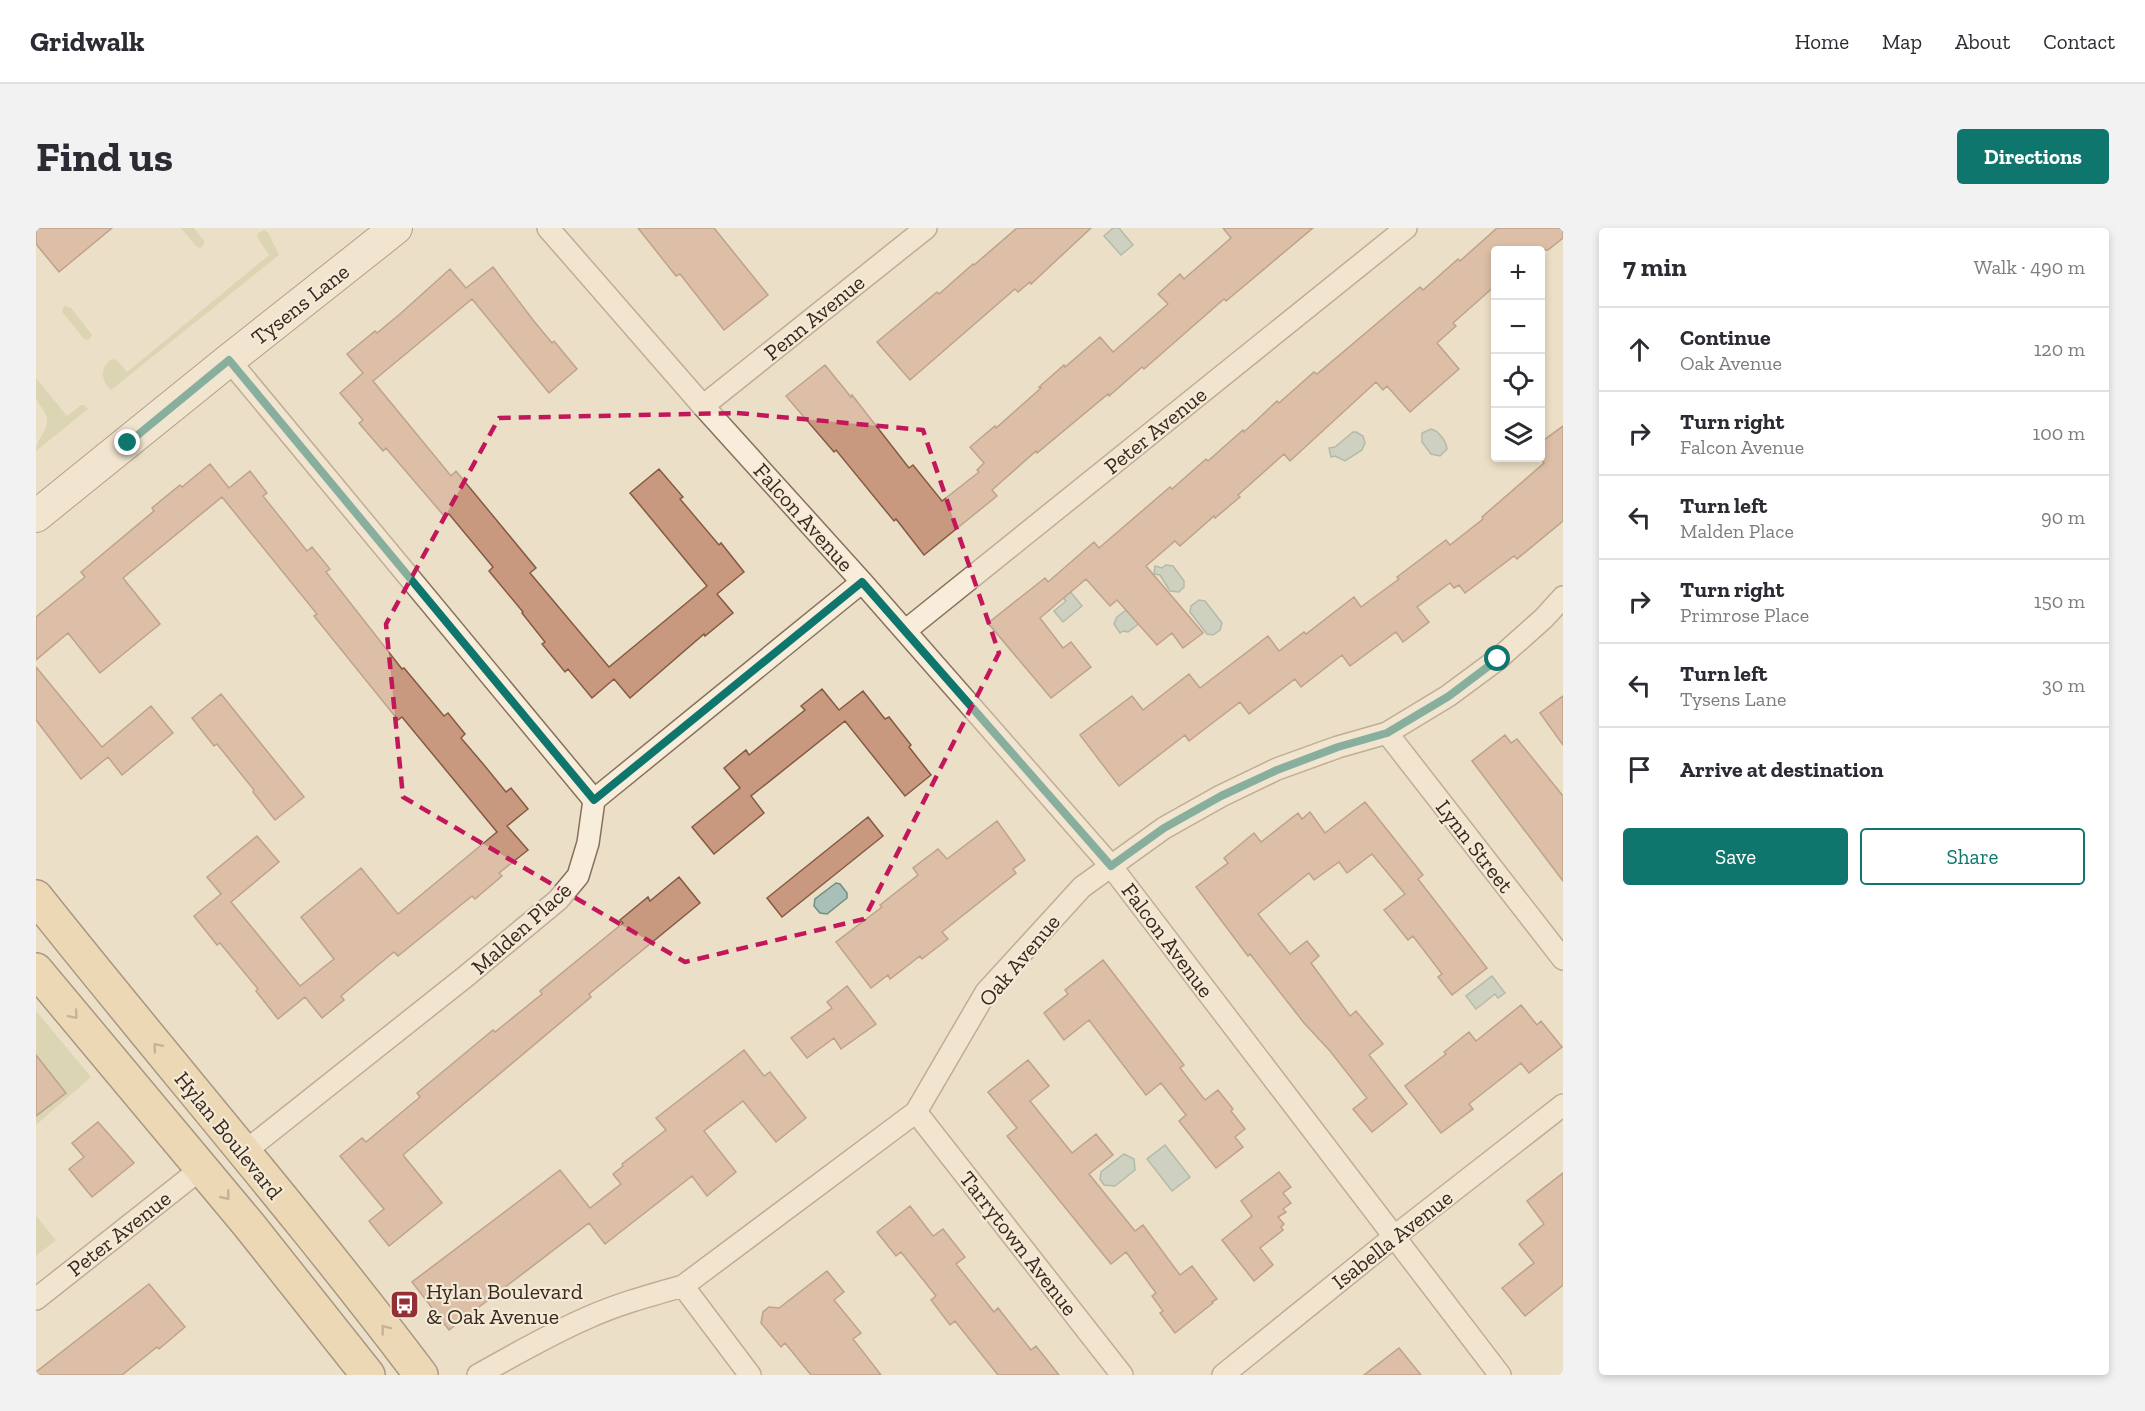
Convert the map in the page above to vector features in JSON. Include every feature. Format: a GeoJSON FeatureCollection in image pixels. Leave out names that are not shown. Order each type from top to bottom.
{"type":"FeatureCollection","features":[{"type":"Feature","properties":{"kind":"main road","name":"Hylan Boulevard"},"geometry":{"type":"LineString","coordinates":[[36,897],[349,1282],[421,1375]]}},
{"type":"Feature","properties":{"kind":"main road","name":"Hylan Boulevard"},"geometry":{"type":"LineString","coordinates":[[36,970],[202,1168],[368,1375]]}},
{"type":"Feature","properties":{"kind":"street","name":"Tysens Lane"},"geometry":{"type":"LineString","coordinates":[[36,516],[396,228]]}},
{"type":"Feature","properties":{"kind":"street","name":"Falcon Avenue"},"geometry":{"type":"LineString","coordinates":[[548,228],[1111,866],[1500,1375]]}},
{"type":"Feature","properties":{"kind":"street","name":"Penn Avenue"},"geometry":{"type":"LineString","coordinates":[[703,406],[926,228]]}},
{"type":"Feature","properties":{"kind":"street","name":"Peter Avenue"},"geometry":{"type":"LineString","coordinates":[[905,631],[1406,228]]}},
{"type":"Feature","properties":{"kind":"street"},"geometry":{"type":"LineString","coordinates":[[229,360],[594,800],[862,582]]}},
{"type":"Feature","properties":{"kind":"street","name":"Oak Avenue"},"geometry":{"type":"LineString","coordinates":[[478,1375],[536,1342],[589,1317],[647,1296],[684,1286],[916,1112],[986,992],[1082,887],[1164,828],[1221,796],[1277,770],[1338,747],[1387,733],[1449,696],[1498,659],[1544,618],[1563,597]]}},
{"type":"Feature","properties":{"kind":"street","name":"Lynn Street"},"geometry":{"type":"LineString","coordinates":[[1387,733],[1563,959]]}},
{"type":"Feature","properties":{"kind":"street","name":"Malden Place"},"geometry":{"type":"LineString","coordinates":[[243,1153],[558,900],[578,876],[588,843],[594,800]]}},
{"type":"Feature","properties":{"kind":"street","name":"Isabella Avenue"},"geometry":{"type":"LineString","coordinates":[[1223,1375],[1395,1236],[1563,1105]]}},
{"type":"Feature","properties":{"kind":"street","name":"Tarrytown Avenue"},"geometry":{"type":"LineString","coordinates":[[916,1112],[1122,1375]]}},
{"type":"Feature","properties":{"kind":"street","name":"Peter Avenue"},"geometry":{"type":"LineString","coordinates":[[36,1299],[202,1168]]}},
{"type":"Feature","properties":{"kind":"street"},"geometry":{"type":"LineString","coordinates":[[684,1286],[750,1375]]}},
{"type":"Feature","properties":{"kind":"highlighted area"},"geometry":{"type":"Polygon","coordinates":[[[737,413],[923,430],[999,653],[864,919],[685,962],[403,797],[386,624],[499,418],[737,413]]]}},
{"type":"Feature","properties":{"kind":"green space"},"geometry":{"type":"Polygon","coordinates":[[[181,228],[194,228],[204,241],[204,245],[200,248],[196,246],[181,228]]]}},
{"type":"Feature","properties":{"kind":"green space"},"geometry":{"type":"Polygon","coordinates":[[[265,230],[279,255],[111,390],[103,378],[103,370],[108,362],[112,359],[117,360],[127,372],[269,255],[257,237],[258,233],[265,230]]]}},
{"type":"Feature","properties":{"kind":"green space"},"geometry":{"type":"Polygon","coordinates":[[[65,306],[71,308],[90,332],[92,335],[89,340],[84,339],[63,313],[62,309],[65,306]]]}},
{"type":"Feature","properties":{"kind":"green space"},"geometry":{"type":"Polygon","coordinates":[[[36,378],[67,416],[81,405],[88,409],[36,451],[46,428],[47,419],[36,398],[36,378]]]}},
{"type":"Feature","properties":{"kind":"green space"},"geometry":{"type":"Polygon","coordinates":[[[36,1011],[91,1077],[36,1125],[36,1116],[66,1093],[36,1055],[36,1011]]]}},
{"type":"Feature","properties":{"kind":"green space"},"geometry":{"type":"Polygon","coordinates":[[[36,1216],[56,1240],[36,1256],[36,1216]]]}},
{"type":"Feature","properties":{"kind":"water"},"geometry":{"type":"Polygon","coordinates":[[[1113,228],[1119,228],[1133,245],[1121,255],[1104,236],[1113,228]]]}},
{"type":"Feature","properties":{"kind":"water"},"geometry":{"type":"Polygon","coordinates":[[[1431,429],[1444,440],[1447,449],[1440,456],[1431,454],[1422,442],[1422,433],[1431,429]]]}},
{"type":"Feature","properties":{"kind":"water"},"geometry":{"type":"Polygon","coordinates":[[[1353,432],[1363,436],[1365,443],[1362,450],[1345,461],[1335,456],[1331,457],[1329,448],[1335,447],[1353,432]]]}},
{"type":"Feature","properties":{"kind":"water"},"geometry":{"type":"Polygon","coordinates":[[[1166,565],[1173,566],[1184,581],[1184,587],[1179,592],[1170,591],[1160,575],[1154,574],[1155,566],[1162,568],[1166,565]]]}},
{"type":"Feature","properties":{"kind":"water"},"geometry":{"type":"Polygon","coordinates":[[[1068,589],[1082,606],[1063,622],[1054,611],[1066,601],[1061,595],[1068,589]]]}},
{"type":"Feature","properties":{"kind":"water"},"geometry":{"type":"Polygon","coordinates":[[[1199,600],[1205,601],[1222,623],[1220,630],[1213,635],[1207,634],[1190,612],[1191,606],[1199,600]]]}},
{"type":"Feature","properties":{"kind":"water"},"geometry":{"type":"Polygon","coordinates":[[[1134,604],[1145,619],[1128,632],[1120,633],[1114,624],[1117,617],[1134,604]]]}},
{"type":"Feature","properties":{"kind":"water"},"geometry":{"type":"Polygon","coordinates":[[[836,883],[840,884],[847,893],[847,898],[827,914],[820,913],[814,906],[815,899],[836,883]]]}},
{"type":"Feature","properties":{"kind":"water"},"geometry":{"type":"Polygon","coordinates":[[[1492,976],[1505,993],[1498,998],[1495,994],[1476,1009],[1466,996],[1492,976]]]}},
{"type":"Feature","properties":{"kind":"water"},"geometry":{"type":"Polygon","coordinates":[[[1165,1145],[1190,1177],[1172,1191],[1147,1159],[1165,1145]]]}},
{"type":"Feature","properties":{"kind":"water"},"geometry":{"type":"Polygon","coordinates":[[[1124,1154],[1134,1159],[1135,1170],[1115,1186],[1104,1185],[1100,1179],[1101,1172],[1124,1154]]]}},
{"type":"Feature","properties":{"kind":"building"},"geometry":{"type":"Polygon","coordinates":[[[36,228],[112,228],[59,272],[36,244],[36,228]]]}},
{"type":"Feature","properties":{"kind":"building"},"geometry":{"type":"Polygon","coordinates":[[[638,228],[714,228],[768,295],[724,330],[680,274],[676,276],[638,228]]]}},
{"type":"Feature","properties":{"kind":"building"},"geometry":{"type":"Polygon","coordinates":[[[1017,228],[1091,228],[1031,284],[1030,282],[1018,292],[1015,289],[910,380],[877,342],[937,292],[939,294],[1017,228]]]}},
{"type":"Feature","properties":{"kind":"building"},"geometry":{"type":"Polygon","coordinates":[[[1223,228],[1313,228],[1226,301],[1224,299],[1144,369],[1142,367],[1037,453],[1036,451],[992,490],[997,496],[924,555],[896,519],[894,521],[836,450],[834,452],[786,396],[825,365],[851,397],[852,395],[909,468],[913,465],[942,501],[979,472],[977,470],[984,463],[970,447],[995,426],[996,428],[1064,365],[1065,367],[1100,337],[1113,352],[1168,304],[1158,294],[1180,274],[1184,279],[1231,238],[1223,228]]]}},
{"type":"Feature","properties":{"kind":"building"},"geometry":{"type":"Polygon","coordinates":[[[1497,228],[1563,228],[1563,238],[1548,250],[1545,250],[1545,246],[1491,246],[1491,289],[1453,323],[1456,326],[1437,343],[1459,369],[1410,412],[1387,386],[1383,390],[1376,382],[1290,461],[1284,454],[1215,518],[1214,516],[1180,546],[1175,541],[1146,566],[1203,633],[1183,648],[1172,633],[1157,645],[1117,600],[1110,606],[1086,579],[1040,618],[1063,648],[1071,642],[1091,667],[1051,698],[988,623],[1045,578],[1048,582],[1094,542],[1099,548],[1170,487],[1172,489],[1206,459],[1208,461],[1314,372],[1317,374],[1420,287],[1423,290],[1458,259],[1460,261],[1497,228]]]}},
{"type":"Feature","properties":{"kind":"building"},"geometry":{"type":"Polygon","coordinates":[[[493,267],[533,320],[577,369],[549,393],[472,299],[373,381],[451,476],[456,471],[536,568],[530,573],[609,667],[707,586],[630,493],[659,469],[683,497],[680,499],[719,545],[721,543],[744,572],[717,594],[733,613],[705,636],[704,634],[630,698],[614,679],[592,698],[568,669],[565,672],[542,644],[545,642],[523,612],[489,571],[493,567],[449,514],[445,517],[386,448],[383,451],[359,423],[363,420],[340,393],[363,373],[347,354],[375,331],[377,333],[450,269],[466,288],[493,267]]]}},
{"type":"Feature","properties":{"kind":"building"},"geometry":{"type":"Polygon","coordinates":[[[1563,426],[1563,521],[1517,559],[1514,556],[1465,593],[1459,585],[1454,588],[1450,583],[1417,607],[1429,622],[1403,642],[1396,632],[1350,666],[1342,655],[1301,687],[1295,679],[1249,714],[1240,702],[1189,741],[1185,735],[1119,786],[1080,735],[1132,696],[1143,710],[1189,674],[1200,688],[1268,636],[1279,651],[1304,632],[1306,634],[1354,597],[1361,607],[1446,540],[1450,545],[1483,519],[1482,517],[1545,462],[1545,439],[1563,426]]]}},
{"type":"Feature","properties":{"kind":"building"},"geometry":{"type":"Polygon","coordinates":[[[210,464],[229,488],[250,471],[267,493],[263,496],[307,551],[312,547],[330,569],[326,572],[402,669],[404,668],[444,716],[448,713],[465,734],[461,738],[506,792],[511,788],[528,809],[507,826],[528,850],[499,873],[502,876],[475,899],[472,896],[398,956],[394,952],[378,965],[341,996],[344,1000],[322,1018],[305,997],[278,1019],[256,991],[258,989],[220,943],[217,945],[194,916],[221,894],[207,877],[257,836],[279,862],[231,902],[300,986],[334,959],[301,917],[361,868],[398,914],[497,832],[402,717],[398,720],[314,616],[317,614],[222,497],[123,578],[160,624],[100,673],[68,633],[36,660],[36,617],[85,577],[81,572],[154,511],[152,508],[210,464]]]}},
{"type":"Feature","properties":{"kind":"building"},"geometry":{"type":"Polygon","coordinates":[[[36,667],[102,747],[151,706],[173,733],[122,775],[108,757],[81,779],[36,720],[36,667]]]}},
{"type":"Feature","properties":{"kind":"building"},"geometry":{"type":"Polygon","coordinates":[[[822,689],[839,710],[863,691],[885,719],[889,717],[931,775],[905,796],[845,721],[751,796],[764,813],[714,854],[692,827],[740,788],[724,768],[746,750],[749,755],[805,710],[801,706],[822,689]]]}},
{"type":"Feature","properties":{"kind":"building"},"geometry":{"type":"Polygon","coordinates":[[[221,694],[304,797],[275,820],[217,744],[214,746],[192,718],[221,694]]]}},
{"type":"Feature","properties":{"kind":"building"},"geometry":{"type":"Polygon","coordinates":[[[1563,696],[1563,745],[1540,713],[1563,696]]]}},
{"type":"Feature","properties":{"kind":"building"},"geometry":{"type":"Polygon","coordinates":[[[1505,735],[1511,743],[1517,739],[1563,796],[1563,881],[1472,761],[1505,735]]]}},
{"type":"Feature","properties":{"kind":"building"},"geometry":{"type":"Polygon","coordinates":[[[1365,802],[1423,875],[1418,879],[1487,968],[1452,995],[1438,977],[1442,974],[1413,936],[1408,940],[1384,910],[1405,894],[1372,854],[1347,873],[1339,862],[1314,880],[1309,873],[1258,914],[1290,954],[1307,941],[1319,956],[1311,963],[1350,1016],[1356,1011],[1383,1044],[1369,1055],[1407,1104],[1372,1132],[1353,1109],[1367,1098],[1250,954],[1248,956],[1196,887],[1228,863],[1224,858],[1254,833],[1261,842],[1298,813],[1302,819],[1310,812],[1325,833],[1365,802]]]}},
{"type":"Feature","properties":{"kind":"building"},"geometry":{"type":"Polygon","coordinates":[[[868,817],[883,836],[782,917],[767,898],[868,817]]]}},
{"type":"Feature","properties":{"kind":"building"},"geometry":{"type":"Polygon","coordinates":[[[997,821],[1025,860],[1013,869],[1016,873],[942,932],[948,939],[922,959],[920,956],[890,979],[888,975],[871,988],[836,942],[882,907],[880,905],[918,875],[913,868],[938,849],[947,859],[997,821]]]}},
{"type":"Feature","properties":{"kind":"building"},"geometry":{"type":"Polygon","coordinates":[[[679,877],[700,903],[589,994],[591,997],[403,1155],[442,1203],[389,1246],[369,1221],[384,1209],[340,1156],[362,1138],[366,1142],[420,1097],[417,1093],[493,1030],[495,1032],[542,994],[540,991],[623,923],[620,920],[648,897],[650,901],[679,877]]]}},
{"type":"Feature","properties":{"kind":"building"},"geometry":{"type":"Polygon","coordinates":[[[1103,960],[1184,1065],[1180,1068],[1205,1100],[1218,1090],[1245,1129],[1235,1137],[1243,1147],[1216,1168],[1179,1121],[1186,1115],[1161,1083],[1146,1095],[1089,1020],[1064,1040],[1044,1013],[1068,994],[1065,990],[1103,960]]]}},
{"type":"Feature","properties":{"kind":"building"},"geometry":{"type":"Polygon","coordinates":[[[847,986],[876,1024],[841,1049],[834,1038],[807,1058],[791,1038],[832,1008],[827,1002],[847,986]]]}},
{"type":"Feature","properties":{"kind":"building"},"geometry":{"type":"Polygon","coordinates":[[[1521,1005],[1537,1025],[1541,1021],[1562,1047],[1529,1073],[1521,1063],[1469,1104],[1473,1109],[1441,1133],[1405,1086],[1446,1054],[1444,1052],[1469,1032],[1476,1041],[1521,1005]]]}},
{"type":"Feature","properties":{"kind":"building"},"geometry":{"type":"Polygon","coordinates":[[[744,1050],[764,1076],[770,1072],[806,1118],[776,1142],[743,1101],[704,1131],[736,1172],[707,1196],[692,1176],[605,1244],[589,1223],[449,1330],[412,1282],[560,1170],[590,1208],[621,1184],[613,1174],[623,1166],[622,1164],[666,1130],[656,1118],[744,1050]]]}},
{"type":"Feature","properties":{"kind":"building"},"geometry":{"type":"Polygon","coordinates":[[[36,1055],[66,1093],[36,1116],[36,1055]]]}},
{"type":"Feature","properties":{"kind":"building"},"geometry":{"type":"Polygon","coordinates":[[[1028,1060],[1049,1086],[1030,1101],[1072,1153],[1096,1134],[1113,1155],[1089,1174],[1135,1231],[1143,1225],[1180,1275],[1192,1266],[1217,1299],[1175,1333],[1160,1313],[1163,1311],[1152,1296],[1156,1293],[1126,1252],[1111,1264],[1007,1136],[1017,1128],[988,1092],[1028,1060]]]}},
{"type":"Feature","properties":{"kind":"building"},"geometry":{"type":"Polygon","coordinates":[[[98,1122],[134,1163],[92,1197],[69,1169],[84,1157],[72,1143],[98,1122]]]}},
{"type":"Feature","properties":{"kind":"building"},"geometry":{"type":"Polygon","coordinates":[[[1279,1172],[1291,1187],[1283,1193],[1291,1203],[1283,1209],[1286,1212],[1278,1217],[1284,1224],[1281,1227],[1283,1230],[1260,1248],[1273,1265],[1254,1281],[1222,1240],[1252,1216],[1241,1201],[1279,1172]]]}},
{"type":"Feature","properties":{"kind":"building"},"geometry":{"type":"Polygon","coordinates":[[[1563,1173],[1563,1285],[1525,1316],[1502,1288],[1534,1263],[1519,1244],[1544,1224],[1527,1201],[1563,1173]]]}},
{"type":"Feature","properties":{"kind":"building"},"geometry":{"type":"Polygon","coordinates":[[[910,1206],[933,1236],[943,1229],[965,1257],[956,1264],[994,1312],[998,1308],[1031,1350],[1036,1346],[1059,1375],[998,1375],[955,1321],[950,1325],[931,1300],[936,1296],[901,1252],[896,1256],[877,1232],[910,1206]]]}},
{"type":"Feature","properties":{"kind":"building"},"geometry":{"type":"Polygon","coordinates":[[[827,1271],[844,1292],[834,1300],[861,1333],[853,1339],[881,1375],[811,1375],[785,1343],[781,1347],[761,1323],[763,1312],[769,1307],[779,1308],[827,1271]]]}},
{"type":"Feature","properties":{"kind":"building"},"geometry":{"type":"Polygon","coordinates":[[[149,1284],[185,1327],[159,1349],[157,1347],[122,1375],[36,1375],[36,1372],[149,1284]]]}},
{"type":"Feature","properties":{"kind":"building"},"geometry":{"type":"Polygon","coordinates":[[[1399,1348],[1421,1375],[1364,1375],[1399,1348]]]}},
{"type":"Feature","properties":{"kind":"place","name":"Hylan Boulevard & Oak Avenue"},"geometry":{"type":"Point","coordinates":[405,1304]}},
{"type":"Feature","properties":{"kind":"route"},"geometry":{"type":"LineString","coordinates":[[128,443],[229,360],[594,800],[862,582],[1111,866],[1164,828],[1221,796],[1277,770],[1338,747],[1387,733],[1449,696],[1498,659]]}}]}
